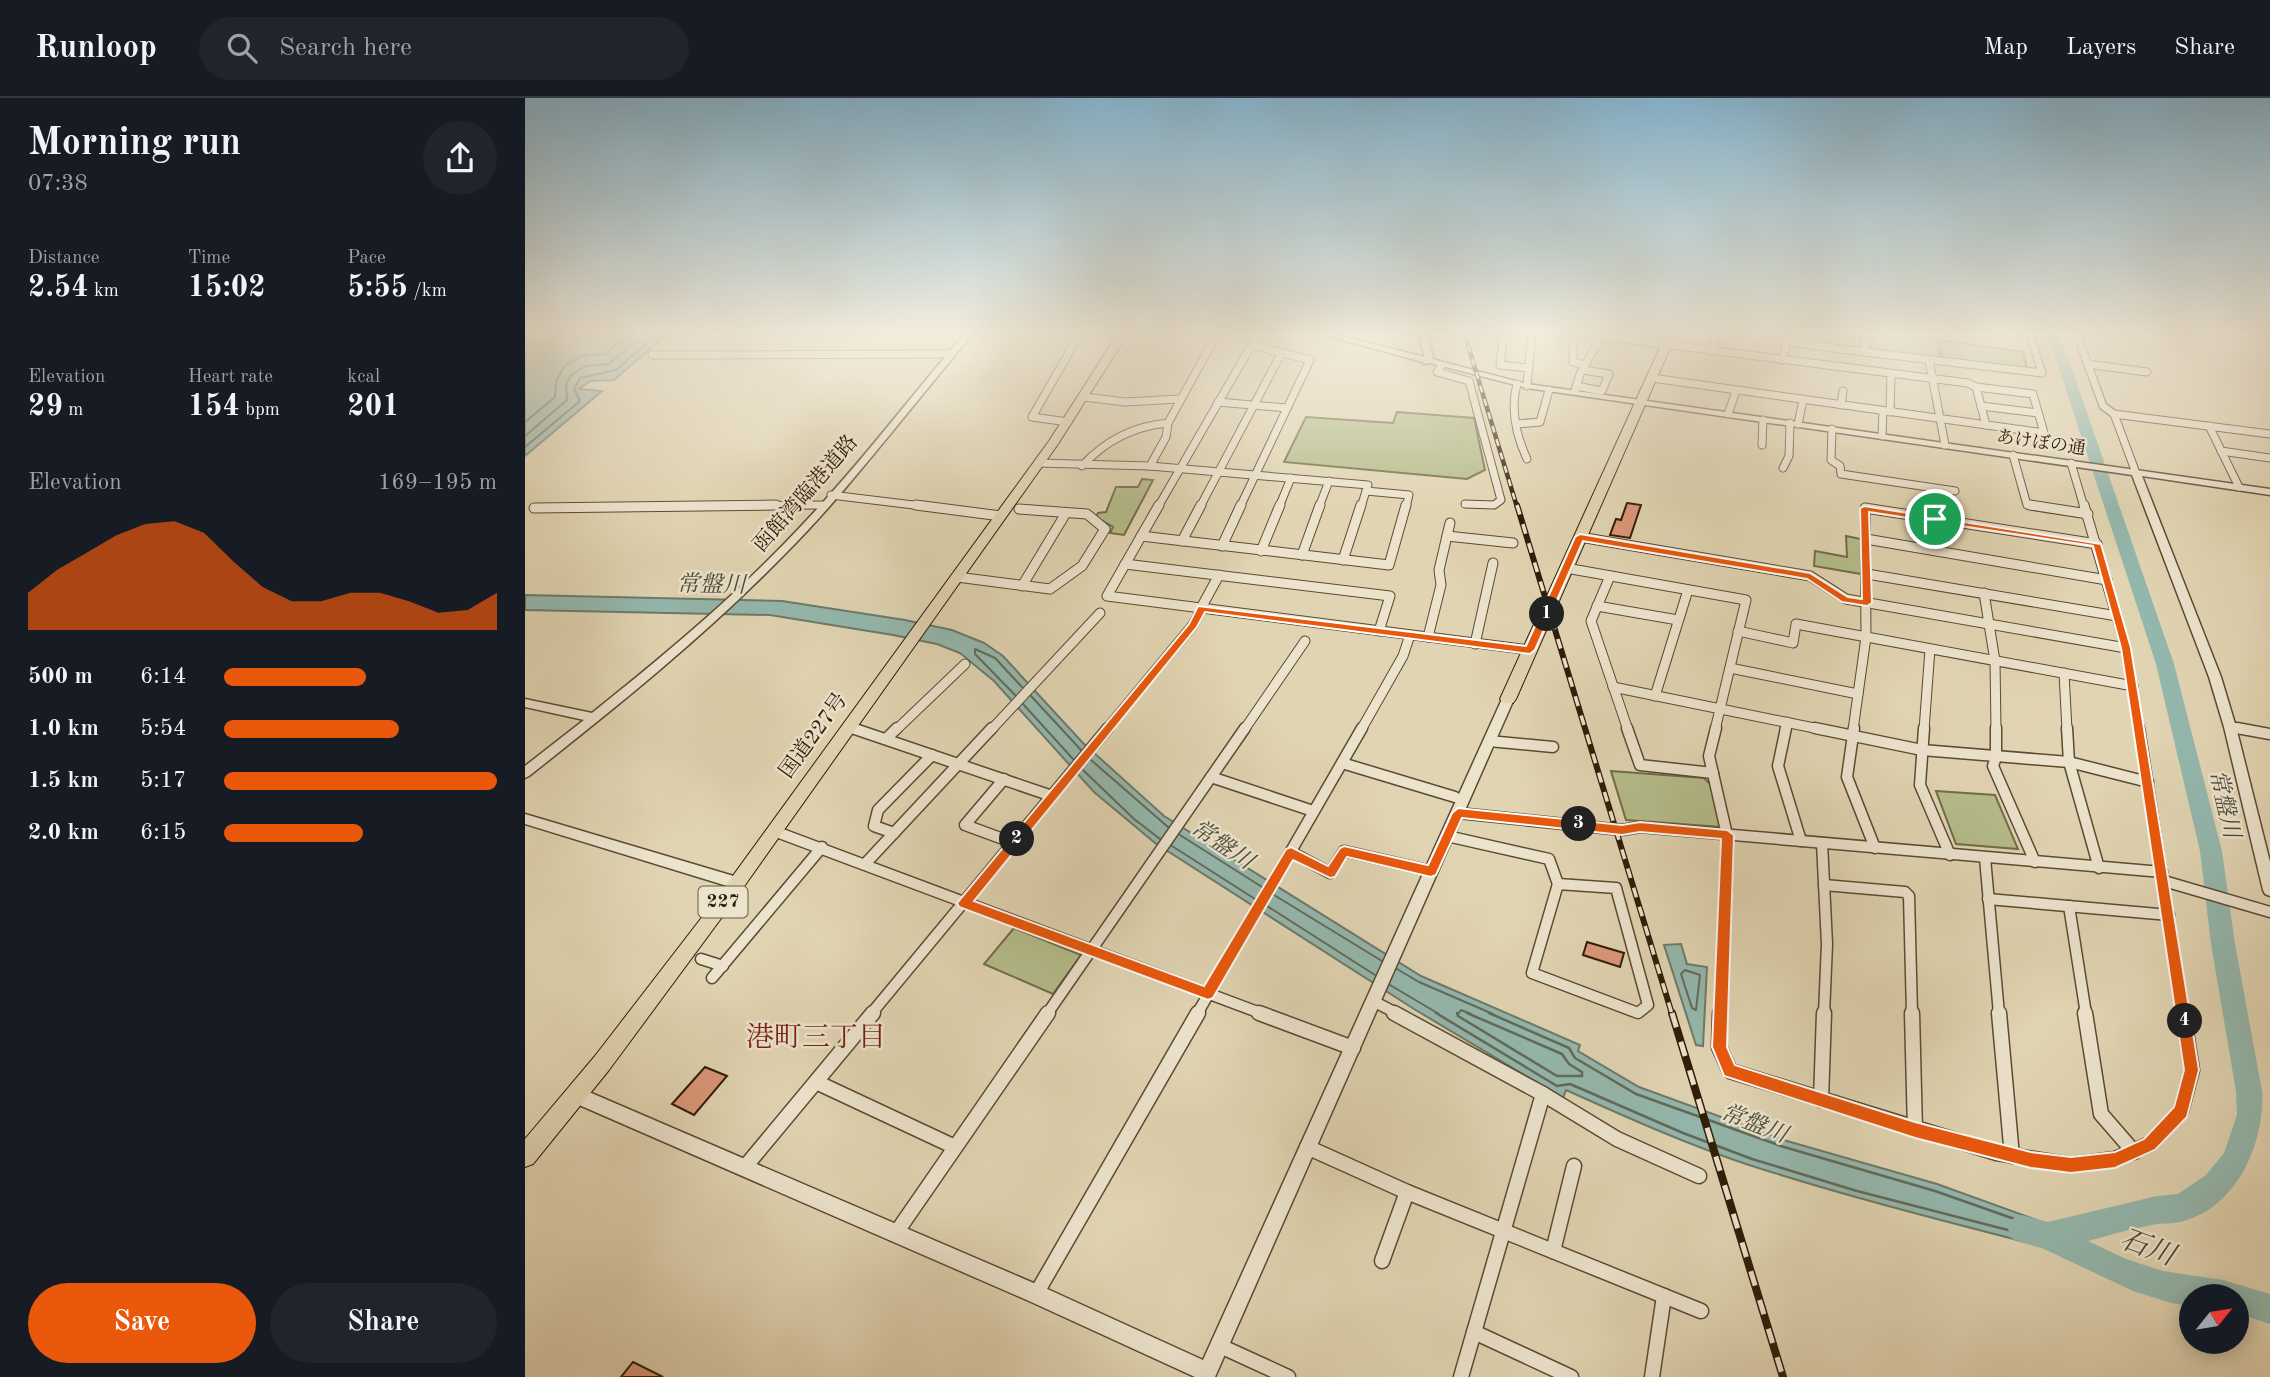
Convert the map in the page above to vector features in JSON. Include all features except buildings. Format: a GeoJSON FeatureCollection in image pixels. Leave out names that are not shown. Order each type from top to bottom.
{"type":"FeatureCollection","features":[{"type":"Feature","properties":{"kind":"main road","name":"国道227号"},"geometry":{"type":"LineString","coordinates":[[525,1156],[673,971],[1069,422],[1087,392]]}},
{"type":"Feature","properties":{"kind":"main road"},"geometry":{"type":"LineString","coordinates":[[1508,699],[1646,392]]}},
{"type":"Feature","properties":{"kind":"street","name":"函館湾臨港道路"},"geometry":{"type":"LineString","coordinates":[[525,773],[594,718],[740,593],[785,549],[919,392]]}},
{"type":"Feature","properties":{"kind":"street"},"geometry":{"type":"LineString","coordinates":[[1047,392],[1032,417],[1069,422]]}},
{"type":"Feature","properties":{"kind":"street"},"geometry":{"type":"LineString","coordinates":[[1150,466],[1166,437],[1168,423],[1183,392]]}},
{"type":"Feature","properties":{"kind":"street"},"geometry":{"type":"LineString","coordinates":[[1224,392],[1107,596],[1530,650]]}},
{"type":"Feature","properties":{"kind":"street"},"geometry":{"type":"LineString","coordinates":[[1182,541],[1260,392]]}},
{"type":"Feature","properties":{"kind":"street"},"geometry":{"type":"LineString","coordinates":[[1222,546],[1295,392]]}},
{"type":"Feature","properties":{"kind":"street"},"geometry":{"type":"LineString","coordinates":[[1465,503],[1494,505],[1501,500],[1472,392]]}},
{"type":"Feature","properties":{"kind":"street"},"geometry":{"type":"LineString","coordinates":[[1517,392],[1513,397],[1517,425],[1527,459]]}},
{"type":"Feature","properties":{"kind":"street"},"geometry":{"type":"LineString","coordinates":[[1517,425],[1540,422],[1549,392]]}},
{"type":"Feature","properties":{"kind":"street","name":"あけぼの通"},"geometry":{"type":"LineString","coordinates":[[1584,392],[2270,492]]}},
{"type":"Feature","properties":{"kind":"street"},"geometry":{"type":"LineString","coordinates":[[1728,414],[1736,392]]}},
{"type":"Feature","properties":{"kind":"street"},"geometry":{"type":"LineString","coordinates":[[1741,392],[2044,433],[2033,394],[2014,392]]}},
{"type":"Feature","properties":{"kind":"street"},"geometry":{"type":"LineString","coordinates":[[1783,468],[1789,456],[1794,424],[1805,392]]}},
{"type":"Feature","properties":{"kind":"street"},"geometry":{"type":"LineString","coordinates":[[1841,405],[1843,392]]}},
{"type":"Feature","properties":{"kind":"street"},"geometry":{"type":"LineString","coordinates":[[1882,436],[1888,392]]}},
{"type":"Feature","properties":{"kind":"street"},"geometry":{"type":"LineString","coordinates":[[1935,392],[1945,445]]}},
{"type":"Feature","properties":{"kind":"street"},"geometry":{"type":"LineString","coordinates":[[1977,392],[1986,425]]}},
{"type":"Feature","properties":{"kind":"street"},"geometry":{"type":"LineString","coordinates":[[2098,392],[2103,406],[2113,414],[2192,615],[2230,727],[2270,890]]}},
{"type":"Feature","properties":{"kind":"street"},"geometry":{"type":"LineString","coordinates":[[1084,397],[1138,402],[1179,399]]}},
{"type":"Feature","properties":{"kind":"street"},"geometry":{"type":"LineString","coordinates":[[1218,402],[1287,408]]}},
{"type":"Feature","properties":{"kind":"street"},"geometry":{"type":"LineString","coordinates":[[1981,406],[2038,413]]}},
{"type":"Feature","properties":{"kind":"street"},"geometry":{"type":"LineString","coordinates":[[2113,414],[2270,434]]}},
{"type":"Feature","properties":{"kind":"street"},"geometry":{"type":"LineString","coordinates":[[1762,445],[1763,419]]}},
{"type":"Feature","properties":{"kind":"street"},"geometry":{"type":"LineString","coordinates":[[1082,466],[1105,444],[1153,423],[1168,423]]}},
{"type":"Feature","properties":{"kind":"street"},"geometry":{"type":"LineString","coordinates":[[2209,426],[2239,487]]}},
{"type":"Feature","properties":{"kind":"street"},"geometry":{"type":"LineString","coordinates":[[1832,429],[1831,460],[1840,466],[1841,474],[1955,491]]}},
{"type":"Feature","properties":{"kind":"street"},"geometry":{"type":"LineString","coordinates":[[2221,451],[2270,458]]}},
{"type":"Feature","properties":{"kind":"street"},"geometry":{"type":"LineString","coordinates":[[2013,455],[2027,505],[2088,514]]}},
{"type":"Feature","properties":{"kind":"street"},"geometry":{"type":"LineString","coordinates":[[1038,463],[1150,466],[1369,485],[1343,560]]}},
{"type":"Feature","properties":{"kind":"street"},"geometry":{"type":"LineString","coordinates":[[1566,568],[1745,600],[1709,756],[1727,835],[1719,1047],[1730,1071],[1915,1130],[2012,1156],[2071,1165],[2115,1160],[2150,1144],[2181,1111],[2192,1070],[2126,648],[2075,464]]}},
{"type":"Feature","properties":{"kind":"street"},"geometry":{"type":"LineString","coordinates":[[1261,551],[1291,478]]}},
{"type":"Feature","properties":{"kind":"street"},"geometry":{"type":"LineString","coordinates":[[1302,555],[1329,481]]}},
{"type":"Feature","properties":{"kind":"street"},"geometry":{"type":"LineString","coordinates":[[1141,536],[1389,565],[1409,495],[1366,491]]}},
{"type":"Feature","properties":{"kind":"street"},"geometry":{"type":"LineString","coordinates":[[831,495],[1001,516]]}},
{"type":"Feature","properties":{"kind":"street"},"geometry":{"type":"LineString","coordinates":[[534,508],[823,505]]}},
{"type":"Feature","properties":{"kind":"street"},"geometry":{"type":"LineString","coordinates":[[1875,848],[1847,777],[1866,637],[1864,508],[2097,544]]}},
{"type":"Feature","properties":{"kind":"street"},"geometry":{"type":"LineString","coordinates":[[957,577],[1050,589],[1082,566],[1105,529],[1087,514],[1019,509]]}},
{"type":"Feature","properties":{"kind":"street"},"geometry":{"type":"LineString","coordinates":[[1022,586],[1066,513]]}},
{"type":"Feature","properties":{"kind":"street"},"geometry":{"type":"LineString","coordinates":[[1428,638],[1441,585],[1439,570],[1450,523]]}},
{"type":"Feature","properties":{"kind":"street"},"geometry":{"type":"LineString","coordinates":[[1447,536],[1513,543]]}},
{"type":"Feature","properties":{"kind":"street"},"geometry":{"type":"LineString","coordinates":[[1580,537],[1810,576],[1846,599],[2126,648]]}},
{"type":"Feature","properties":{"kind":"street"},"geometry":{"type":"LineString","coordinates":[[1866,539],[2107,580]]}},
{"type":"Feature","properties":{"kind":"street"},"geometry":{"type":"LineString","coordinates":[[1475,644],[1493,563]]}},
{"type":"Feature","properties":{"kind":"street"},"geometry":{"type":"LineString","coordinates":[[1125,564],[1390,597],[1379,631]]}},
{"type":"Feature","properties":{"kind":"street"},"geometry":{"type":"LineString","coordinates":[[1867,574],[2117,616]]}},
{"type":"Feature","properties":{"kind":"street"},"geometry":{"type":"LineString","coordinates":[[745,1167],[1193,625],[1219,575]]}},
{"type":"Feature","properties":{"kind":"street"},"geometry":{"type":"LineString","coordinates":[[1610,576],[1591,621],[1640,765],[1713,773]]}},
{"type":"Feature","properties":{"kind":"street"},"geometry":{"type":"LineString","coordinates":[[1655,696],[1688,590]]}},
{"type":"Feature","properties":{"kind":"street"},"geometry":{"type":"LineString","coordinates":[[1984,593],[1995,660],[1996,757],[1993,766],[2035,862]]}},
{"type":"Feature","properties":{"kind":"street"},"geometry":{"type":"LineString","coordinates":[[1597,606],[1678,620]]}},
{"type":"Feature","properties":{"kind":"street"},"geometry":{"type":"LineString","coordinates":[[865,864],[1100,612]]}},
{"type":"Feature","properties":{"kind":"street"},"geometry":{"type":"LineString","coordinates":[[1738,631],[1793,643],[1796,624],[2133,686]]}},
{"type":"Feature","properties":{"kind":"street"},"geometry":{"type":"LineString","coordinates":[[1036,1294],[1403,656],[1410,635]]}},
{"type":"Feature","properties":{"kind":"street"},"geometry":{"type":"LineString","coordinates":[[896,1233],[1305,641]]}},
{"type":"Feature","properties":{"kind":"street"},"geometry":{"type":"LineString","coordinates":[[1930,649],[1920,785],[1950,855]]}},
{"type":"Feature","properties":{"kind":"street"},"geometry":{"type":"LineString","coordinates":[[886,740],[965,664]]}},
{"type":"Feature","properties":{"kind":"street"},"geometry":{"type":"LineString","coordinates":[[1730,668],[1857,694]]}},
{"type":"Feature","properties":{"kind":"street"},"geometry":{"type":"LineString","coordinates":[[2064,673],[2069,762],[2099,868]]}},
{"type":"Feature","properties":{"kind":"street"},"geometry":{"type":"LineString","coordinates":[[1613,687],[1922,750],[2069,762],[2148,782]]}},
{"type":"Feature","properties":{"kind":"street"},"geometry":{"type":"LineString","coordinates":[[576,1095],[1036,1294],[1206,1375],[1508,699]]}},
{"type":"Feature","properties":{"kind":"street"},"geometry":{"type":"LineString","coordinates":[[525,702],[594,718]]}},
{"type":"Feature","properties":{"kind":"street"},"geometry":{"type":"LineString","coordinates":[[1787,722],[1778,766],[1801,841]]}},
{"type":"Feature","properties":{"kind":"street"},"geometry":{"type":"LineString","coordinates":[[849,727],[1052,796]]}},
{"type":"Feature","properties":{"kind":"street"},"geometry":{"type":"LineString","coordinates":[[2230,727],[2270,734]]}},
{"type":"Feature","properties":{"kind":"street"},"geometry":{"type":"LineString","coordinates":[[1489,741],[1553,747]]}},
{"type":"Feature","properties":{"kind":"street"},"geometry":{"type":"LineString","coordinates":[[894,833],[874,826],[878,810],[932,755]]}},
{"type":"Feature","properties":{"kind":"street"},"geometry":{"type":"LineString","coordinates":[[1342,763],[1455,797]]}},
{"type":"Feature","properties":{"kind":"street"},"geometry":{"type":"LineString","coordinates":[[1211,777],[1313,811]]}},
{"type":"Feature","properties":{"kind":"street"},"geometry":{"type":"LineString","coordinates":[[1004,779],[965,825],[1014,843]]}},
{"type":"Feature","properties":{"kind":"street"},"geometry":{"type":"LineString","coordinates":[[1458,813],[1622,830],[1640,827],[2099,868],[2163,877],[2185,888],[2270,912]]}},
{"type":"Feature","properties":{"kind":"street"},"geometry":{"type":"LineString","coordinates":[[525,820],[737,883]]}},
{"type":"Feature","properties":{"kind":"street"},"geometry":{"type":"LineString","coordinates":[[774,831],[1353,1048]]}},
{"type":"Feature","properties":{"kind":"street"},"geometry":{"type":"LineString","coordinates":[[1447,836],[1549,859],[1558,884],[1532,973],[1638,1013],[1648,1004],[1616,888],[1558,884]]}},
{"type":"Feature","properties":{"kind":"street"},"geometry":{"type":"LineString","coordinates":[[1821,1100],[1827,944],[1822,843]]}},
{"type":"Feature","properties":{"kind":"street"},"geometry":{"type":"LineString","coordinates":[[712,978],[822,847]]}},
{"type":"Feature","properties":{"kind":"street"},"geometry":{"type":"LineString","coordinates":[[1291,852],[1330,873],[1344,851],[1431,871]]}},
{"type":"Feature","properties":{"kind":"street"},"geometry":{"type":"LineString","coordinates":[[1985,858],[2012,1156]]}},
{"type":"Feature","properties":{"kind":"street"},"geometry":{"type":"LineString","coordinates":[[1824,886],[1905,892],[1909,896],[1915,1130]]}},
{"type":"Feature","properties":{"kind":"street"},"geometry":{"type":"LineString","coordinates":[[1988,899],[2169,915]]}},
{"type":"Feature","properties":{"kind":"street"},"geometry":{"type":"LineString","coordinates":[[2069,906],[2101,1114],[2134,1152]]}},
{"type":"Feature","properties":{"kind":"street"},"geometry":{"type":"LineString","coordinates":[[701,959],[723,965]]}},
{"type":"Feature","properties":{"kind":"street"},"geometry":{"type":"LineString","coordinates":[[1376,996],[1617,1139],[1699,1176]]}},
{"type":"Feature","properties":{"kind":"street"},"geometry":{"type":"LineString","coordinates":[[816,1082],[955,1147]]}},
{"type":"Feature","properties":{"kind":"street"},"geometry":{"type":"LineString","coordinates":[[1461,1377],[1543,1094]]}},
{"type":"Feature","properties":{"kind":"street"},"geometry":{"type":"LineString","coordinates":[[1307,1147],[1503,1232],[1701,1311]]}},
{"type":"Feature","properties":{"kind":"street"},"geometry":{"type":"LineString","coordinates":[[1553,1251],[1574,1166]]}},
{"type":"Feature","properties":{"kind":"street"},"geometry":{"type":"LineString","coordinates":[[1382,1261],[1407,1192]]}},
{"type":"Feature","properties":{"kind":"street"},"geometry":{"type":"LineString","coordinates":[[1652,1377],[1664,1296]]}},
{"type":"Feature","properties":{"kind":"street"},"geometry":{"type":"LineString","coordinates":[[1474,1332],[1571,1377]]}},
{"type":"Feature","properties":{"kind":"street"},"geometry":{"type":"LineString","coordinates":[[1219,1345],[1288,1377]]}},
{"type":"Feature","properties":{"kind":"green space"},"geometry":{"type":"Polygon","coordinates":[[[1397,412],[1474,418],[1485,470],[1467,479],[1284,462],[1306,417],[1393,423],[1397,412]]]}},
{"type":"Feature","properties":{"kind":"green space"},"geometry":{"type":"Polygon","coordinates":[[[1142,479],[1153,480],[1124,535],[1110,533],[1113,527],[1096,517],[1098,513],[1106,512],[1116,487],[1138,487],[1142,479]]]}},
{"type":"Feature","properties":{"kind":"green space"},"geometry":{"type":"Polygon","coordinates":[[[1846,536],[1861,539],[1861,574],[1814,566],[1815,551],[1847,557],[1846,536]]]}},
{"type":"Feature","properties":{"kind":"green space"},"geometry":{"type":"Polygon","coordinates":[[[1611,771],[1704,778],[1710,784],[1722,827],[1626,820],[1611,771]]]}},
{"type":"Feature","properties":{"kind":"green space"},"geometry":{"type":"Polygon","coordinates":[[[1936,791],[1995,795],[2018,849],[1956,844],[1936,791]]]}},
{"type":"Feature","properties":{"kind":"green space"},"geometry":{"type":"Polygon","coordinates":[[[1014,928],[1081,955],[1053,994],[984,964],[1014,928]]]}},
{"type":"Feature","properties":{"kind":"water"},"geometry":{"type":"Polygon","coordinates":[[[525,392],[601,392],[525,456],[525,392]]]}},
{"type":"Feature","properties":{"kind":"water"},"geometry":{"type":"Polygon","coordinates":[[[525,595],[782,601],[905,620],[952,630],[984,643],[1003,656],[1082,742],[1164,816],[1421,976],[1580,1045],[1578,1051],[1639,1087],[1787,1141],[1937,1184],[2045,1223],[2048,1248],[1786,1177],[1679,1139],[1566,1090],[1563,1098],[1414,1009],[1155,843],[1094,792],[994,681],[960,653],[937,644],[893,635],[770,615],[525,610],[525,595]]]}},
{"type":"Feature","properties":{"kind":"water"},"geometry":{"type":"Polygon","coordinates":[[[1681,944],[1687,964],[1707,967],[1703,1046],[1696,1045],[1664,945],[1681,944]]]}},
{"type":"Feature","properties":{"kind":"waterway","name":"常盤川"},"geometry":{"type":"LineString","coordinates":[[2048,1236],[2157,1210],[2182,1208],[2216,1185],[2235,1161],[2250,1115],[2249,1091],[2223,944],[2211,851],[2165,664],[2073,392]]}},
{"type":"Feature","properties":{"kind":"waterway","name":"常盤川"},"geometry":{"type":"LineString","coordinates":[[2022,1229],[2048,1236]]}},
{"type":"Feature","properties":{"kind":"waterway","name":"石川"},"geometry":{"type":"LineString","coordinates":[[2048,1236],[2133,1276],[2179,1289]]}},
{"type":"Feature","properties":{"kind":"waterway","name":"石川"},"geometry":{"type":"LineString","coordinates":[[2249,1302],[2270,1309]]}},
{"type":"Feature","properties":{"kind":"railway"},"geometry":{"type":"LineString","coordinates":[[1482,392],[1517,507]]}},
{"type":"Feature","properties":{"kind":"railway"},"geometry":{"type":"LineString","coordinates":[[1517,505],[1672,1014]]}},
{"type":"Feature","properties":{"kind":"railway"},"geometry":{"type":"LineString","coordinates":[[1672,1013],[1783,1377]]}},
{"type":"Feature","properties":{"kind":"district","name":"港町三丁目"},"geometry":{"type":"Point","coordinates":[816,1039]}},
{"type":"Feature","properties":{"kind":"route"},"geometry":{"type":"LineString","coordinates":[[1864,508],[1935,519],[2097,544],[2125,640],[2192,1070],[2181,1111],[2150,1144],[2115,1160],[2071,1165],[1997,1153],[1730,1071],[1719,1047],[1727,835],[1640,827],[1622,830],[1458,813],[1431,871],[1344,851],[1330,873],[1291,852],[1208,993],[964,903],[1193,625],[1202,608],[1530,650],[1580,537],[1810,576],[1846,599],[1867,603],[1864,508]]}}]}
